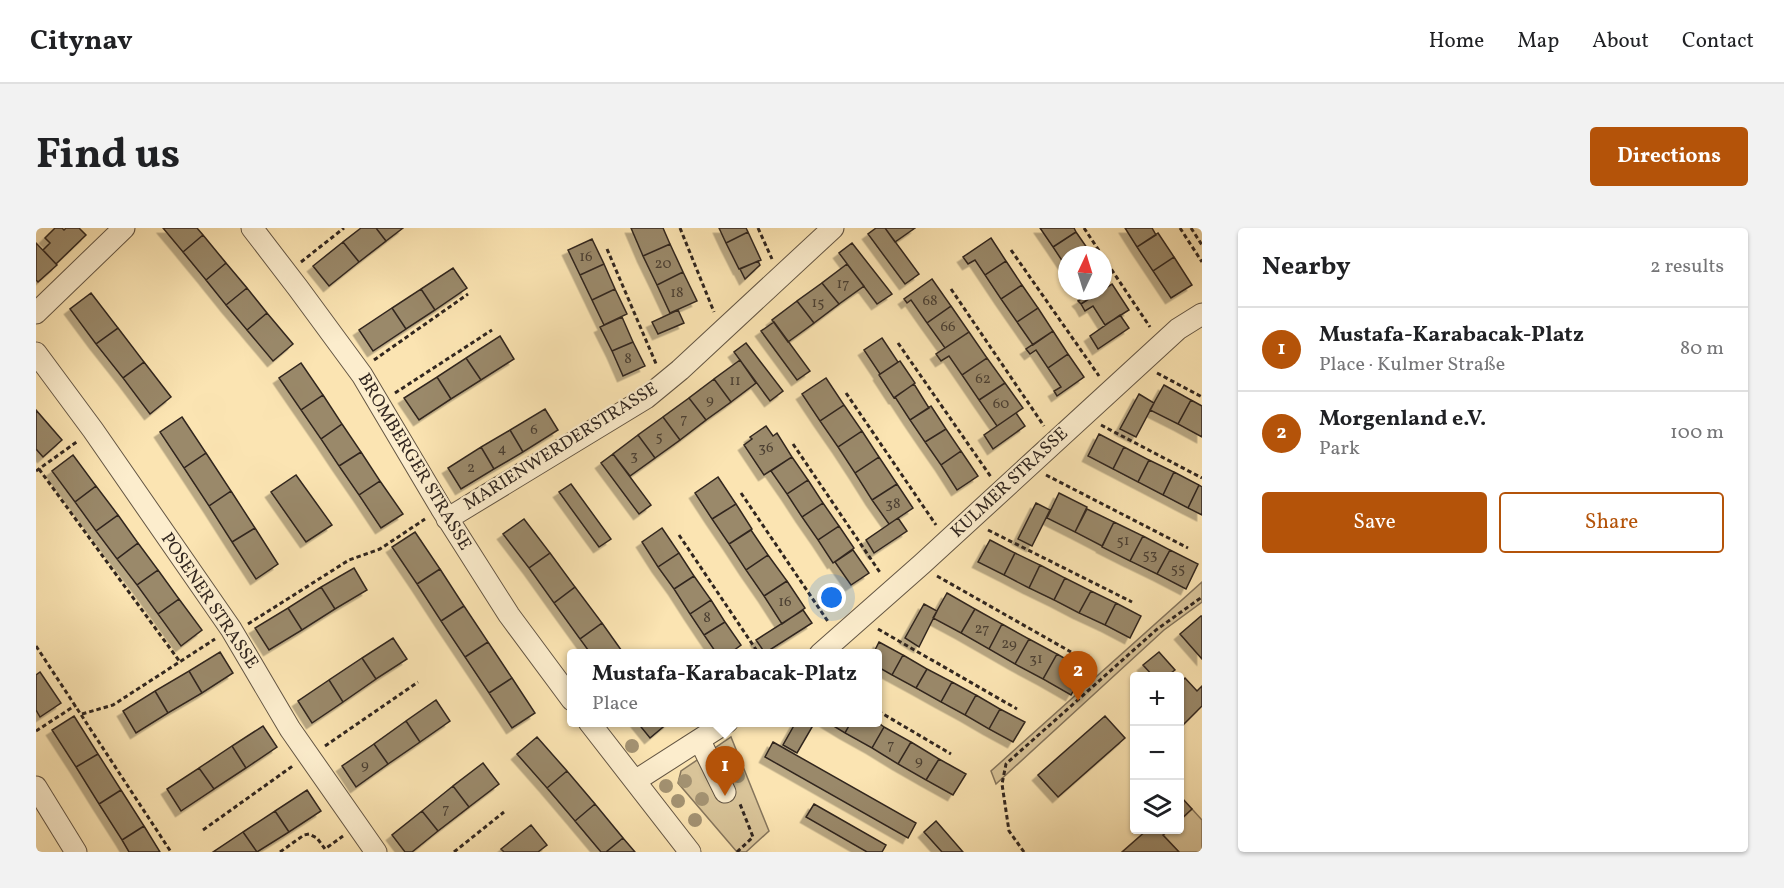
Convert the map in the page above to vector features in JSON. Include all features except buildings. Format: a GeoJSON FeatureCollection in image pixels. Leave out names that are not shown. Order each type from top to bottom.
{"type":"FeatureCollection","features":[{"type":"Feature","properties":{"kind":"street"},"geometry":{"type":"LineString","coordinates":[[36,313],[124,228]]}},
{"type":"Feature","properties":{"kind":"street","name":"BROMBERGER STRASSE"},"geometry":{"type":"LineString","coordinates":[[252,228],[359,370],[444,514],[509,615],[567,693]]}},
{"type":"Feature","properties":{"kind":"street","name":"MARIENWERDERSTRASSE"},"geometry":{"type":"LineString","coordinates":[[444,514],[646,398],[724,330],[833,228]]}},
{"type":"Feature","properties":{"kind":"street","name":"KULMER STRASSE"},"geometry":{"type":"LineString","coordinates":[[826,649],[922,564],[1163,342],[1178,329],[1202,314]]}},
{"type":"Feature","properties":{"kind":"street","name":"POSENER STRASSE"},"geometry":{"type":"LineString","coordinates":[[36,353],[93,430],[233,631],[290,729],[376,852]]}},
{"type":"Feature","properties":{"kind":"street"},"geometry":{"type":"LineString","coordinates":[[592,727],[690,852]]}},
{"type":"Feature","properties":{"kind":"street"},"geometry":{"type":"LineString","coordinates":[[635,781],[721,727]]}},
{"type":"Feature","properties":{"kind":"street"},"geometry":{"type":"LineString","coordinates":[[699,741],[725,792]]}},
{"type":"Feature","properties":{"kind":"street"},"geometry":{"type":"LineString","coordinates":[[36,787],[70,850]]}},
{"type":"Feature","properties":{"kind":"path"},"geometry":{"type":"LineString","coordinates":[[287,273],[344,228]]}},
{"type":"Feature","properties":{"kind":"path"},"geometry":{"type":"LineString","coordinates":[[680,228],[712,309],[724,330]]}},
{"type":"Feature","properties":{"kind":"path"},"geometry":{"type":"LineString","coordinates":[[759,228],[770,256],[782,275]]}},
{"type":"Feature","properties":{"kind":"path"},"geometry":{"type":"LineString","coordinates":[[1084,228],[1096,246]]}},
{"type":"Feature","properties":{"kind":"path"},"geometry":{"type":"LineString","coordinates":[[1180,228],[1202,262]]}},
{"type":"Feature","properties":{"kind":"path"},"geometry":{"type":"LineString","coordinates":[[1191,228],[1202,245]]}},
{"type":"Feature","properties":{"kind":"path"},"geometry":{"type":"LineString","coordinates":[[607,249],[664,383]]}},
{"type":"Feature","properties":{"kind":"path"},"geometry":{"type":"LineString","coordinates":[[1011,250],[1109,392]]}},
{"type":"Feature","properties":{"kind":"path"},"geometry":{"type":"LineString","coordinates":[[1112,271],[1149,326],[1163,342]]}},
{"type":"Feature","properties":{"kind":"path"},"geometry":{"type":"LineString","coordinates":[[951,289],[1044,427],[1057,439]]}},
{"type":"Feature","properties":{"kind":"path"},"geometry":{"type":"LineString","coordinates":[[359,370],[468,294]]}},
{"type":"Feature","properties":{"kind":"path"},"geometry":{"type":"LineString","coordinates":[[379,403],[492,330]]}},
{"type":"Feature","properties":{"kind":"path"},"geometry":{"type":"LineString","coordinates":[[898,343],[1002,490]]}},
{"type":"Feature","properties":{"kind":"path"},"geometry":{"type":"LineString","coordinates":[[1140,364],[1202,397]]}},
{"type":"Feature","properties":{"kind":"path"},"geometry":{"type":"LineString","coordinates":[[846,393],[947,541]]}},
{"type":"Feature","properties":{"kind":"path"},"geometry":{"type":"LineString","coordinates":[[1085,414],[1202,478]]}},
{"type":"Feature","properties":{"kind":"path"},"geometry":{"type":"LineString","coordinates":[[76,442],[37,470],[180,662]]}},
{"type":"Feature","properties":{"kind":"path"},"geometry":{"type":"LineString","coordinates":[[793,444],[893,590]]}},
{"type":"Feature","properties":{"kind":"path"},"geometry":{"type":"LineString","coordinates":[[1029,466],[1188,548]]}},
{"type":"Feature","properties":{"kind":"path"},"geometry":{"type":"LineString","coordinates":[[741,493],[839,637]]}},
{"type":"Feature","properties":{"kind":"path"},"geometry":{"type":"LineString","coordinates":[[82,714],[113,705],[349,560],[380,549],[444,514]]}},
{"type":"Feature","properties":{"kind":"path"},"geometry":{"type":"LineString","coordinates":[[973,517],[987,529],[1132,602]]}},
{"type":"Feature","properties":{"kind":"path"},"geometry":{"type":"LineString","coordinates":[[680,535],[756,649]]}},
{"type":"Feature","properties":{"kind":"path"},"geometry":{"type":"LineString","coordinates":[[922,564],[932,574],[1071,652]]}},
{"type":"Feature","properties":{"kind":"path"},"geometry":{"type":"LineString","coordinates":[[1024,852],[1009,831],[1002,784],[1006,764],[1156,630],[1202,597]]}},
{"type":"Feature","properties":{"kind":"path"},"geometry":{"type":"LineString","coordinates":[[863,616],[874,626],[1017,709]]}},
{"type":"Feature","properties":{"kind":"path"},"geometry":{"type":"LineString","coordinates":[[36,646],[171,852]]}},
{"type":"Feature","properties":{"kind":"path"},"geometry":{"type":"LineString","coordinates":[[322,748],[418,682]]}},
{"type":"Feature","properties":{"kind":"path"},"geometry":{"type":"LineString","coordinates":[[36,731],[76,705]]}},
{"type":"Feature","properties":{"kind":"path"},"geometry":{"type":"LineString","coordinates":[[882,713],[951,754]]}},
{"type":"Feature","properties":{"kind":"path"},"geometry":{"type":"LineString","coordinates":[[202,830],[295,765]]}},
{"type":"Feature","properties":{"kind":"path"},"geometry":{"type":"LineString","coordinates":[[454,852],[504,812]]}},
{"type":"Feature","properties":{"kind":"path"},"geometry":{"type":"LineString","coordinates":[[280,852],[309,834],[317,838],[325,849]]}},
{"type":"Feature","properties":{"kind":"shaded area"},"geometry":{"type":"Polygon","coordinates":[[[1202,582],[1202,602],[1164,630],[996,784],[991,771],[1202,582]]]}},
{"type":"Feature","properties":{"kind":"shaded area"},"geometry":{"type":"Polygon","coordinates":[[[731,737],[769,831],[746,852],[737,852],[678,783],[681,771],[731,737]]]}},
{"type":"Feature","properties":{"kind":"shaded area"},"geometry":{"type":"Polygon","coordinates":[[[1192,809],[1202,820],[1202,852],[1179,852],[1163,835],[1184,834],[1184,816],[1192,809]]]}},
{"type":"Feature","properties":{"kind":"place","name":"Morgenland e.V."},"geometry":{"type":"Point","coordinates":[1078,701]}},
{"type":"Feature","properties":{"kind":"place","name":"Mustafa-Karabacak-Platz"},"geometry":{"type":"Point","coordinates":[725,796]}}]}
